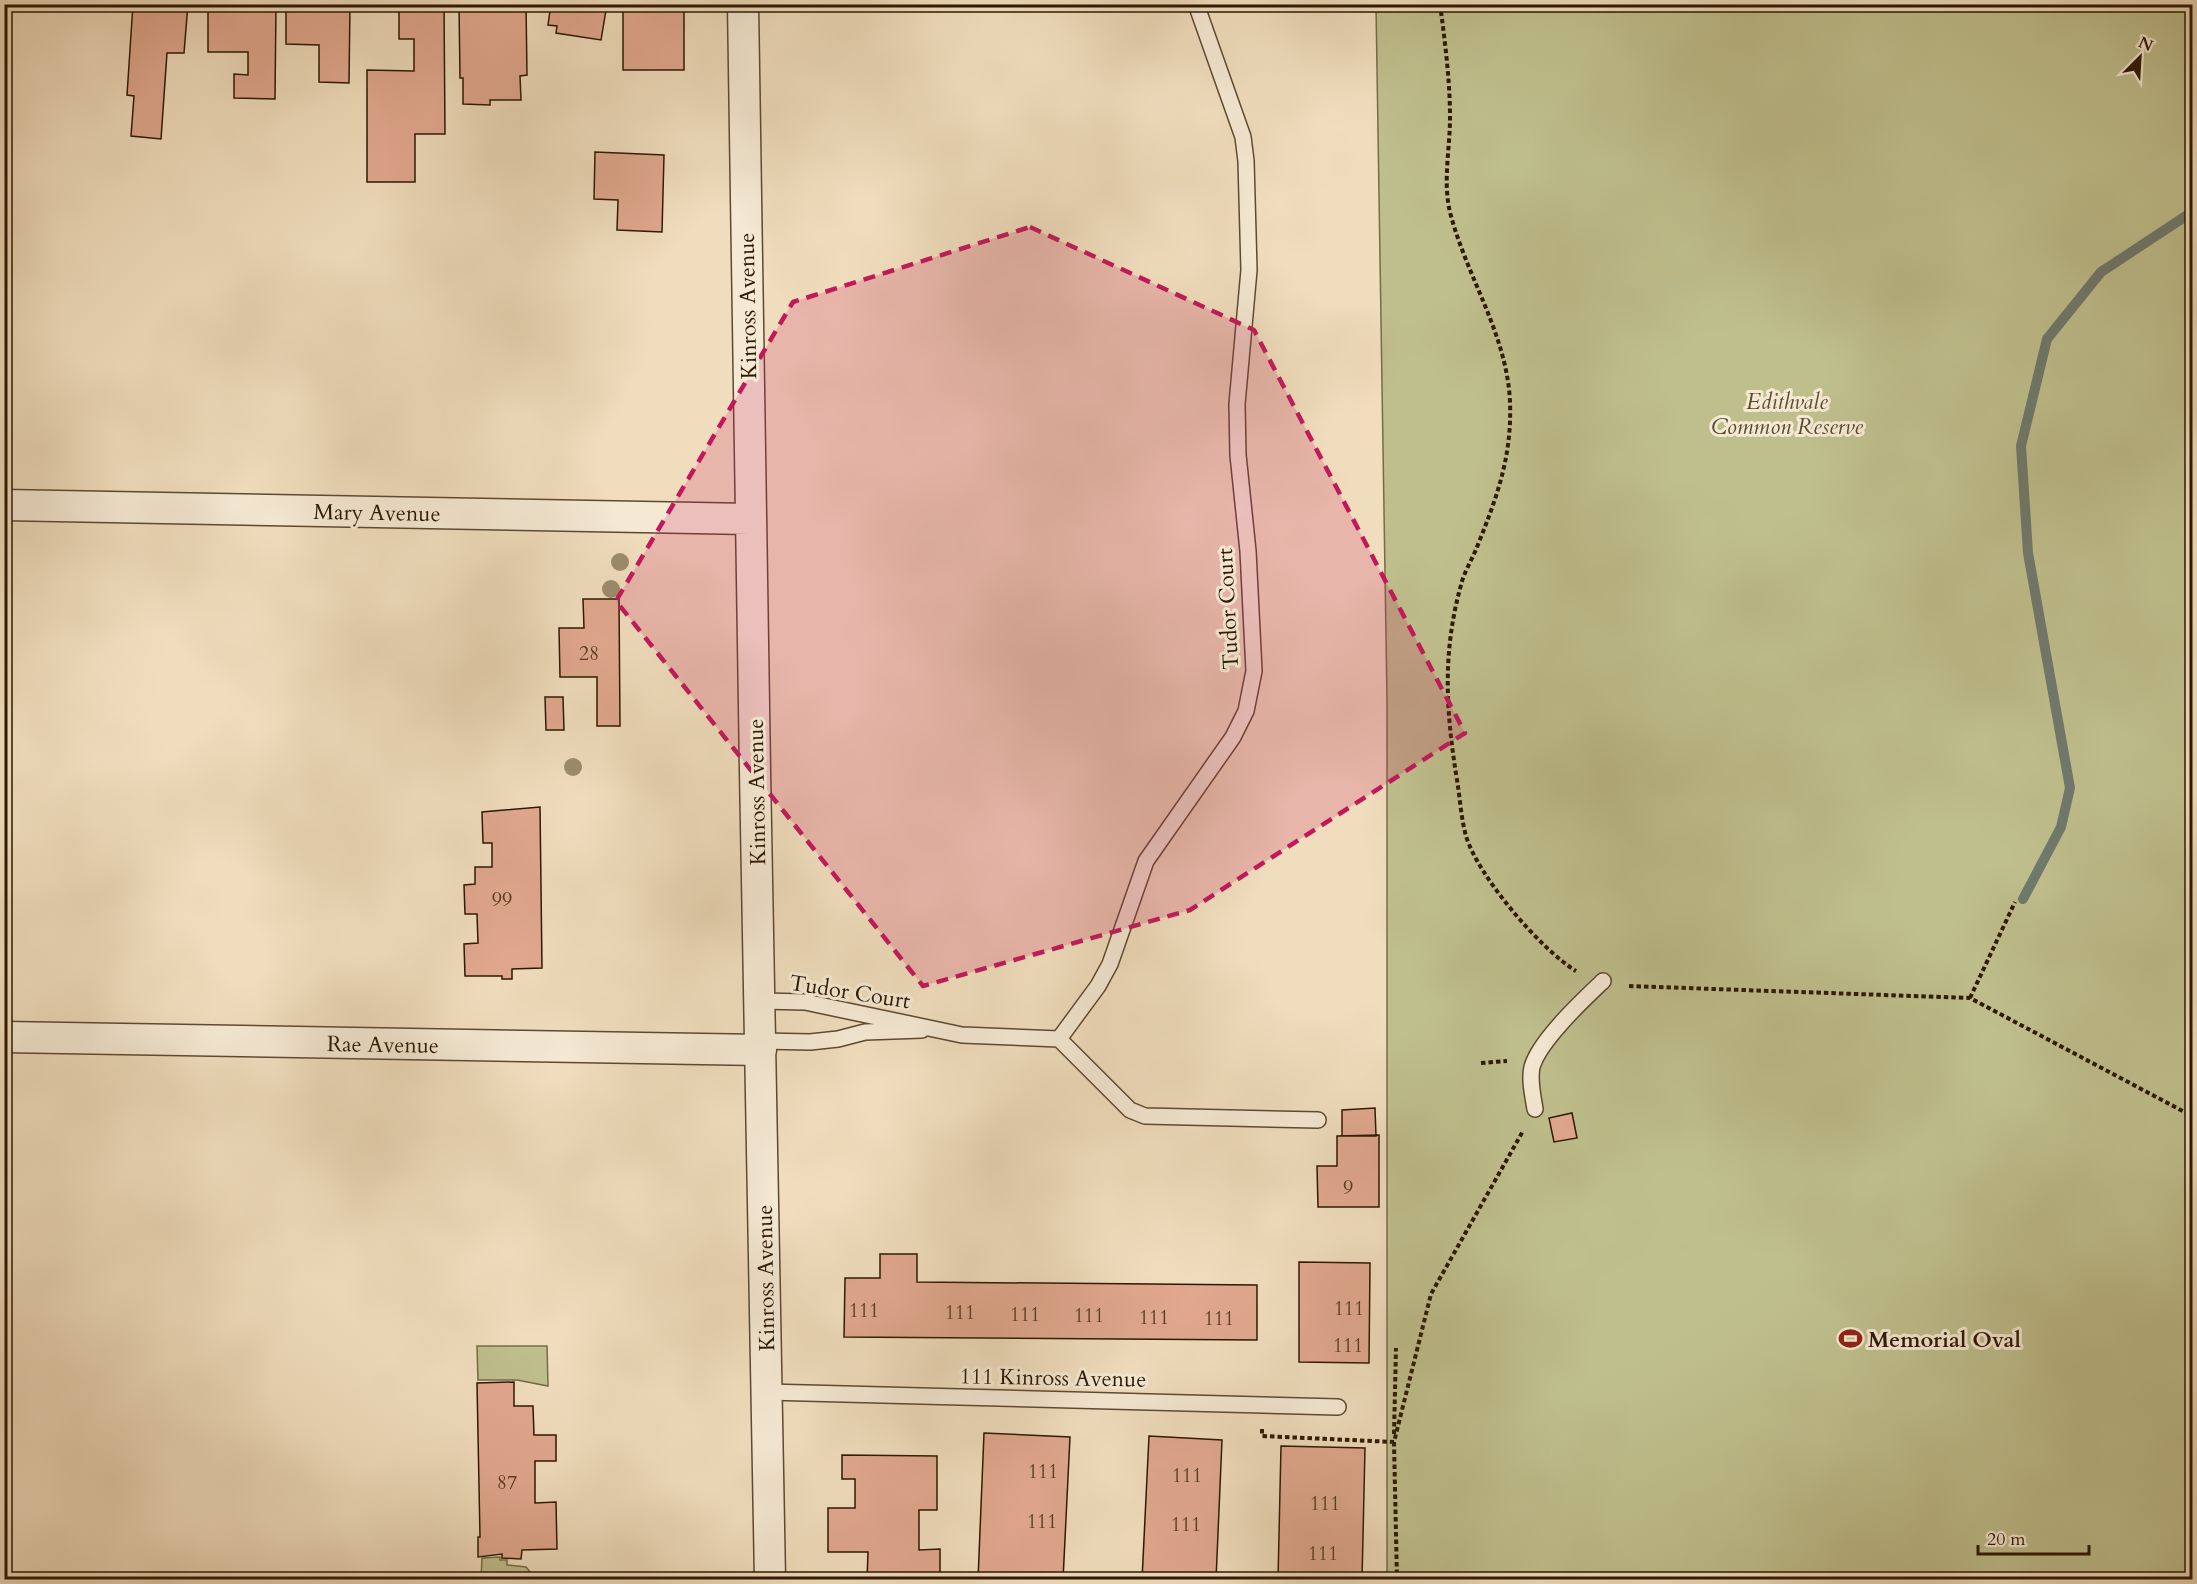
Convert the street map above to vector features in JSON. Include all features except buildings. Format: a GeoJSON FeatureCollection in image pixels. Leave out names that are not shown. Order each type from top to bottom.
{"type":"FeatureCollection","features":[{"type":"Feature","properties":{"kind":"street","name":"Kinross Avenue"},"geometry":{"type":"LineString","coordinates":[[743,4],[749,519],[762,1046],[770,1580]]}},
{"type":"Feature","properties":{"kind":"street","name":"Mary Avenue"},"geometry":{"type":"LineString","coordinates":[[4,505],[749,519]]}},
{"type":"Feature","properties":{"kind":"street","name":"Rae Avenue"},"geometry":{"type":"LineString","coordinates":[[4,1037],[762,1046]]}},
{"type":"Feature","properties":{"kind":"lane","name":"Tudor Court"},"geometry":{"type":"LineString","coordinates":[[761,1002],[805,1002],[975,1037],[1059,1039],[1098,986],[1110,964],[1146,861],[1219,758],[1240,723],[1248,704],[1254,671],[1248,551],[1238,455],[1238,385],[1249,270],[1246,161],[1243,137],[1196,4]]}},
{"type":"Feature","properties":{"kind":"lane"},"geometry":{"type":"LineString","coordinates":[[1535,1109],[1532,1072],[1536,1058],[1571,1011],[1603,981]]}},
{"type":"Feature","properties":{"kind":"lane","name":"Tudor Court"},"geometry":{"type":"LineString","coordinates":[[762,1046],[810,1042],[878,1030],[904,1032],[931,1029]]}},
{"type":"Feature","properties":{"kind":"lane"},"geometry":{"type":"LineString","coordinates":[[1059,1039],[1130,1110],[1140,1114],[1318,1120]]}},
{"type":"Feature","properties":{"kind":"lane","name":"111 Kinross Avenue"},"geometry":{"type":"LineString","coordinates":[[767,1392],[1338,1407]]}},
{"type":"Feature","properties":{"kind":"path"},"geometry":{"type":"LineString","coordinates":[[1440,4],[1449,74],[1450,121],[1446,168],[1450,214],[1497,334],[1510,399],[1510,441],[1502,482],[1461,583],[1452,625],[1447,673],[1447,717],[1460,803],[1467,837],[1485,872],[1516,914],[1547,949],[1574,970],[1603,981],[1640,988],[1970,998],[2193,1116]]}},
{"type":"Feature","properties":{"kind":"path"},"geometry":{"type":"LineString","coordinates":[[1970,998],[2015,902]]}},
{"type":"Feature","properties":{"kind":"path"},"geometry":{"type":"LineString","coordinates":[[1394,1442],[1431,1293],[1535,1109]]}},
{"type":"Feature","properties":{"kind":"path"},"geometry":{"type":"LineString","coordinates":[[1396,1348],[1394,1442],[1397,1580]]}},
{"type":"Feature","properties":{"kind":"highlighted area"},"geometry":{"type":"Polygon","coordinates":[[[1030,227],[1254,330],[1465,733],[1190,910],[923,986],[616,601],[793,302],[1030,227]]]}},
{"type":"Feature","properties":{"kind":"green space","name":"Edithvale Common Reserve"},"geometry":{"type":"Polygon","coordinates":[[[1376,5],[2192,5],[2192,1579],[1387,1579],[1387,700],[1376,5]]]}},
{"type":"Feature","properties":{"kind":"green space"},"geometry":{"type":"Polygon","coordinates":[[[477,1346],[547,1346],[548,1386],[517,1380],[478,1380],[477,1346]]]}},
{"type":"Feature","properties":{"kind":"green space"},"geometry":{"type":"Polygon","coordinates":[[[500,1557],[500,1560],[507,1560],[507,1565],[526,1567],[536,1579],[481,1579],[482,1558],[500,1557]]]}},
{"type":"Feature","properties":{"kind":"waterway"},"geometry":{"type":"LineString","coordinates":[[2023,899],[2061,827],[2070,788],[2028,553],[2021,446],[2047,339],[2101,272],[2192,212]]}},
{"type":"Feature","properties":{"kind":"place","name":"Memorial Oval"},"geometry":{"type":"Point","coordinates":[1850,1339]}}]}
